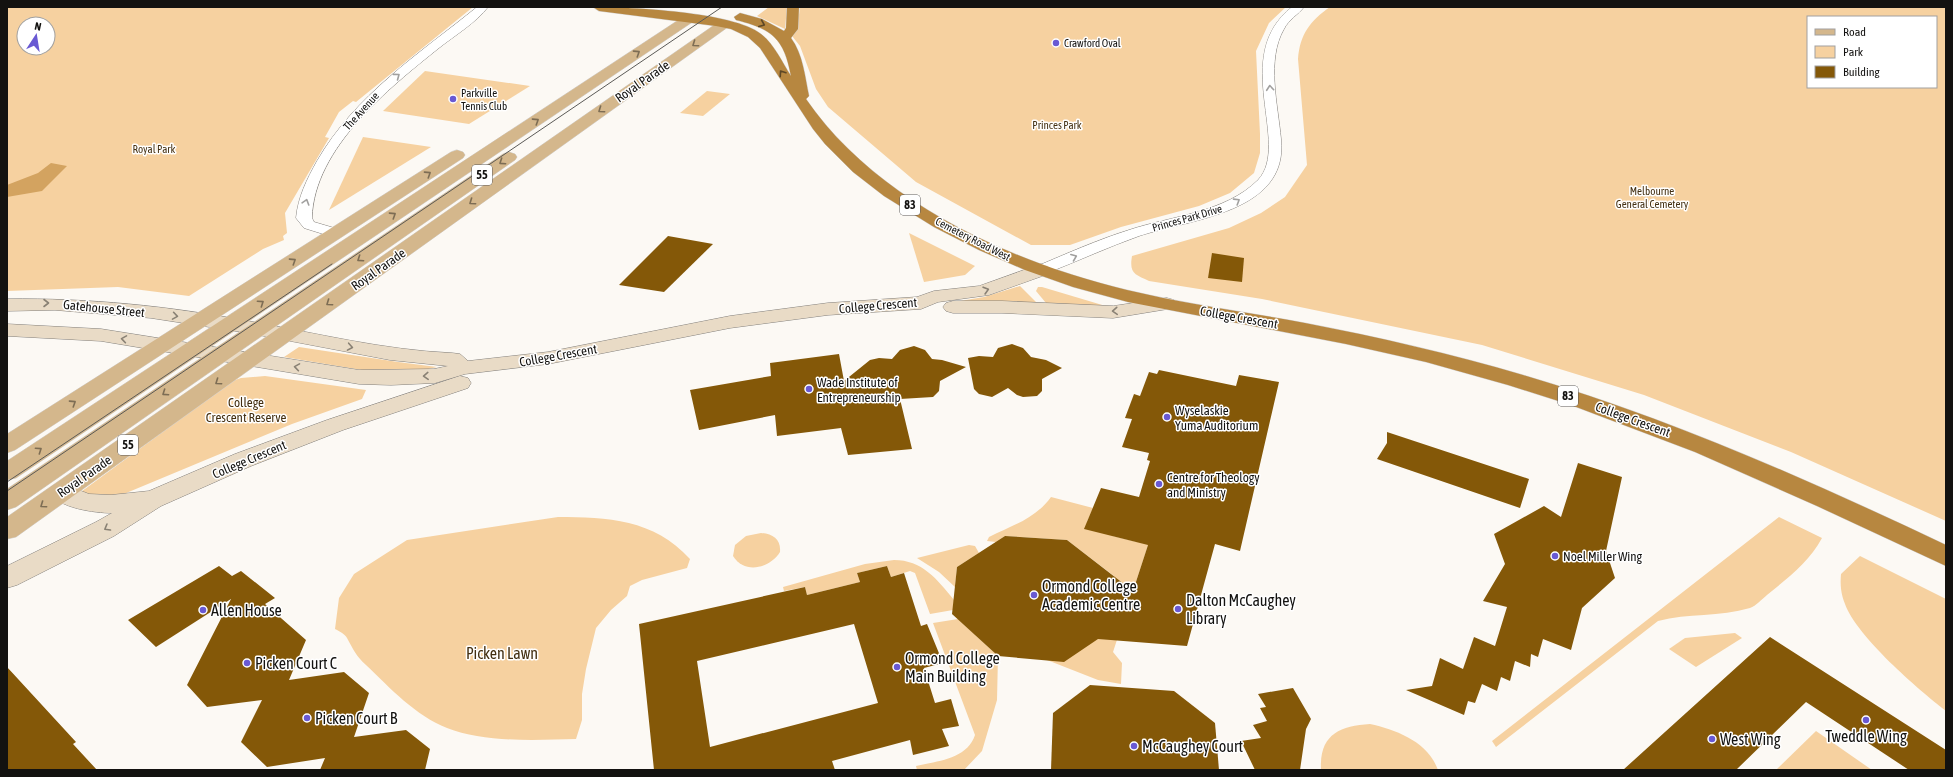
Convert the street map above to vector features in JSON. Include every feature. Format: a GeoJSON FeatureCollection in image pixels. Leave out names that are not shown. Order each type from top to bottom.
{"type":"FeatureCollection","features":[{"type":"Feature","properties":{"kind":"highway","name":"83"},"geometry":{"type":"LineString","coordinates":[[599,7],[699,13]]}},
{"type":"Feature","properties":{"kind":"highway","name":"Royal Parade"},"geometry":{"type":"LineString","coordinates":[[699,13],[736,16],[749,7]]}},
{"type":"Feature","properties":{"kind":"highway"},"geometry":{"type":"LineString","coordinates":[[736,16],[766,25],[785,37],[792,29],[793,7]]}},
{"type":"Feature","properties":{"kind":"highway","name":"Cemetery Road West"},"geometry":{"type":"LineString","coordinates":[[699,13],[744,30],[760,39],[818,126],[849,158],[879,183],[907,203],[961,234],[1041,270]]}},
{"type":"Feature","properties":{"kind":"highway","name":"Cemetery Road West"},"geometry":{"type":"LineString","coordinates":[[785,37],[793,53],[804,105]]}},
{"type":"Feature","properties":{"kind":"highway","name":"College Crescent"},"geometry":{"type":"LineString","coordinates":[[1041,270],[1098,288],[1167,304],[1326,333],[1423,355],[1483,370],[1586,402],[1733,457],[1946,556]]}},
{"type":"Feature","properties":{"kind":"main road","name":"Royal Parade"},"geometry":{"type":"LineString","coordinates":[[7,446],[586,72],[699,13]]}},
{"type":"Feature","properties":{"kind":"main road","name":"Royal Parade"},"geometry":{"type":"LineString","coordinates":[[7,472],[699,13]]}},
{"type":"Feature","properties":{"kind":"main road","name":"Royal Parade"},"geometry":{"type":"LineString","coordinates":[[7,530],[284,335],[390,249],[699,13]]}},
{"type":"Feature","properties":{"kind":"main road"},"geometry":{"type":"LineString","coordinates":[[586,72],[605,75]]}},
{"type":"Feature","properties":{"kind":"main road"},"geometry":{"type":"LineString","coordinates":[[336,233],[360,237],[390,249]]}},
{"type":"Feature","properties":{"kind":"main road","name":"Royal Parade"},"geometry":{"type":"LineString","coordinates":[[7,501],[257,330],[390,249]]}},
{"type":"Feature","properties":{"kind":"main road","name":"College Crescent"},"geometry":{"type":"LineString","coordinates":[[162,345],[368,378],[435,376],[464,368],[548,358],[683,330],[752,319],[828,309],[921,303],[934,297],[982,291],[1041,270]]}},
{"type":"Feature","properties":{"kind":"main road","name":"Gatehouse Street"},"geometry":{"type":"LineString","coordinates":[[7,305],[50,303],[101,306],[201,320]]}},
{"type":"Feature","properties":{"kind":"main road"},"geometry":{"type":"LineString","coordinates":[[921,303],[933,307],[1002,307],[1113,312],[1167,304]]}},
{"type":"Feature","properties":{"kind":"main road"},"geometry":{"type":"LineString","coordinates":[[201,320],[390,354],[452,359],[464,368]]}},
{"type":"Feature","properties":{"kind":"main road"},"geometry":{"type":"LineString","coordinates":[[7,330],[94,335],[162,345]]}},
{"type":"Feature","properties":{"kind":"main road","name":"College Crescent"},"geometry":{"type":"LineString","coordinates":[[7,578],[105,529],[152,500],[298,439],[393,404],[461,382],[505,364]]}},
{"type":"Feature","properties":{"kind":"main road","name":"College Crescent"},"geometry":{"type":"LineString","coordinates":[[61,492],[86,502],[111,504],[152,500]]}},
{"type":"Feature","properties":{"kind":"street","name":"The Avenue"},"geometry":{"type":"LineString","coordinates":[[336,233],[309,225],[304,218],[306,200],[330,148],[352,119],[374,95],[484,7]]}},
{"type":"Feature","properties":{"kind":"street","name":"Princes Park Drive"},"geometry":{"type":"LineString","coordinates":[[1041,270],[1134,233],[1219,210],[1251,192],[1268,177],[1275,162],[1275,143],[1268,66],[1270,50],[1275,36],[1285,19],[1299,7]]}},
{"type":"Feature","properties":{"kind":"green space","name":"Royal Park"},"geometry":{"type":"Polygon","coordinates":[[[7,7],[473,7],[356,102],[353,101],[339,112],[325,137],[329,138],[285,213],[287,233],[283,236],[284,240],[263,249],[189,296],[118,287],[7,291],[7,7]]]}},
{"type":"Feature","properties":{"kind":"green space"},"geometry":{"type":"Polygon","coordinates":[[[769,7],[787,7],[785,29],[757,16],[769,7]]]}},
{"type":"Feature","properties":{"kind":"green space","name":"Princes Park"},"geometry":{"type":"Polygon","coordinates":[[[800,7],[1286,7],[1269,23],[1256,51],[1260,153],[1254,173],[1230,193],[1199,206],[1121,227],[1070,245],[1031,245],[916,182],[828,107],[816,89],[800,46],[792,36],[797,30],[800,7]]]}},
{"type":"Feature","properties":{"kind":"green space","name":"Melbourne General Cemetery"},"geometry":{"type":"Polygon","coordinates":[[[1330,7],[1946,7],[1946,521],[1791,452],[1644,395],[1482,345],[1262,299],[1149,281],[1134,273],[1131,267],[1132,256],[1229,228],[1261,213],[1285,197],[1307,165],[1298,59],[1301,42],[1304,35],[1307,29],[1330,7]]]}},
{"type":"Feature","properties":{"kind":"green space","name":"Parkville Tennis Club"},"geometry":{"type":"Polygon","coordinates":[[[425,71],[530,86],[469,124],[383,111],[425,71]]]}},
{"type":"Feature","properties":{"kind":"green space"},"geometry":{"type":"Polygon","coordinates":[[[707,91],[730,94],[703,116],[680,113],[707,91]]]}},
{"type":"Feature","properties":{"kind":"green space"},"geometry":{"type":"Polygon","coordinates":[[[363,137],[431,147],[329,210],[363,137]]]}},
{"type":"Feature","properties":{"kind":"green space"},"geometry":{"type":"Polygon","coordinates":[[[909,233],[975,266],[965,275],[924,282],[909,233]]]}},
{"type":"Feature","properties":{"kind":"green space"},"geometry":{"type":"Polygon","coordinates":[[[1020,286],[1038,304],[954,302],[984,297],[1020,286]]]}},
{"type":"Feature","properties":{"kind":"green space"},"geometry":{"type":"Polygon","coordinates":[[[1038,287],[1109,307],[1046,303],[1036,291],[1038,287]]]}},
{"type":"Feature","properties":{"kind":"green space"},"geometry":{"type":"Polygon","coordinates":[[[299,347],[437,367],[424,370],[368,371],[284,357],[299,347]]]}},
{"type":"Feature","properties":{"kind":"green space","name":"College Crescent Reserve"},"geometry":{"type":"Polygon","coordinates":[[[265,376],[366,390],[362,399],[292,424],[119,496],[74,497],[232,381],[241,378],[265,376]]]}},
{"type":"Feature","properties":{"kind":"green space"},"geometry":{"type":"Polygon","coordinates":[[[1051,497],[1093,508],[1087,522],[1115,529],[1113,536],[1137,542],[1143,527],[1153,530],[1113,652],[1122,663],[1121,684],[1098,680],[1047,660],[1112,629],[1114,576],[1067,540],[1005,536],[996,542],[987,541],[989,537],[1031,516],[1045,505],[1051,497]]]}},
{"type":"Feature","properties":{"kind":"green space","name":"Picken Lawn"},"geometry":{"type":"Polygon","coordinates":[[[558,517],[612,520],[645,528],[676,546],[690,559],[687,568],[642,580],[630,586],[627,596],[611,610],[596,628],[586,669],[582,694],[582,720],[576,739],[511,740],[462,733],[436,723],[414,709],[384,683],[360,659],[345,635],[335,629],[339,598],[354,574],[407,540],[558,517]]]}},
{"type":"Feature","properties":{"kind":"green space"},"geometry":{"type":"Polygon","coordinates":[[[1779,517],[1822,538],[1811,555],[1798,569],[1757,604],[1739,611],[1658,621],[1496,747],[1492,741],[1779,517]]]}},
{"type":"Feature","properties":{"kind":"green space"},"geometry":{"type":"Polygon","coordinates":[[[761,533],[773,536],[778,541],[780,552],[776,558],[764,565],[757,567],[744,566],[733,556],[735,545],[746,536],[761,533]]]}},
{"type":"Feature","properties":{"kind":"green space"},"geometry":{"type":"Polygon","coordinates":[[[969,545],[975,546],[979,553],[957,567],[955,587],[939,572],[917,558],[969,545]]]}},
{"type":"Feature","properties":{"kind":"green space"},"geometry":{"type":"Polygon","coordinates":[[[1860,556],[1946,599],[1946,711],[1920,690],[1875,647],[1852,617],[1843,597],[1841,574],[1860,556]]]}},
{"type":"Feature","properties":{"kind":"green space"},"geometry":{"type":"Polygon","coordinates":[[[894,560],[913,563],[928,572],[954,600],[953,610],[930,614],[915,573],[910,571],[891,577],[887,566],[857,573],[860,582],[807,595],[805,587],[784,591],[783,587],[865,564],[894,560]]]}},
{"type":"Feature","properties":{"kind":"green space"},"geometry":{"type":"Polygon","coordinates":[[[958,619],[998,656],[997,700],[982,751],[964,770],[917,770],[916,766],[951,758],[959,754],[966,749],[975,735],[933,623],[958,619]]]}},
{"type":"Feature","properties":{"kind":"green space"},"geometry":{"type":"Polygon","coordinates":[[[1735,633],[1742,638],[1696,667],[1669,649],[1685,638],[1735,633]]]}},
{"type":"Feature","properties":{"kind":"green space"},"geometry":{"type":"Polygon","coordinates":[[[1370,724],[1401,734],[1419,745],[1427,752],[1438,770],[1321,770],[1323,748],[1333,735],[1340,730],[1349,727],[1370,724]]]}},
{"type":"Feature","properties":{"kind":"green space"},"geometry":{"type":"Polygon","coordinates":[[[1816,731],[1872,770],[1776,770],[1816,731]]]}},
{"type":"Feature","properties":{"kind":"shaded area"},"geometry":{"type":"Polygon","coordinates":[[[51,163],[67,166],[42,191],[7,197],[7,185],[38,173],[51,163]]]}},
{"type":"Feature","properties":{"kind":"building"},"geometry":{"type":"Polygon","coordinates":[[[668,236],[713,244],[664,292],[619,285],[668,236]]]}},
{"type":"Feature","properties":{"kind":"building"},"geometry":{"type":"Polygon","coordinates":[[[1212,253],[1244,258],[1242,282],[1208,278],[1212,253]]]}},
{"type":"Feature","properties":{"kind":"building"},"geometry":{"type":"Polygon","coordinates":[[[1012,344],[1023,348],[1031,357],[1046,360],[1062,368],[1042,379],[1042,391],[1037,396],[1023,397],[1017,395],[1008,388],[992,397],[979,394],[974,389],[968,358],[979,356],[993,357],[998,348],[1012,344]]]}},
{"type":"Feature","properties":{"kind":"building"},"geometry":{"type":"Polygon","coordinates":[[[914,346],[925,350],[932,359],[942,360],[966,367],[940,381],[939,391],[933,397],[900,399],[912,449],[848,455],[841,428],[777,436],[775,415],[699,430],[690,390],[771,376],[770,363],[839,354],[844,381],[870,360],[879,358],[892,359],[900,350],[914,346]]]}},
{"type":"Feature","properties":{"kind":"building"},"geometry":{"type":"Polygon","coordinates":[[[1159,370],[1236,386],[1239,375],[1279,382],[1240,551],[1215,544],[1187,646],[1098,639],[1064,662],[998,656],[952,614],[957,567],[1005,536],[1067,540],[1133,591],[1148,545],[1084,529],[1101,488],[1139,497],[1150,461],[1147,460],[1149,453],[1122,447],[1132,419],[1125,418],[1134,394],[1140,396],[1149,372],[1157,374],[1159,370]]]}},
{"type":"Feature","properties":{"kind":"building"},"geometry":{"type":"Polygon","coordinates":[[[1387,432],[1529,479],[1520,508],[1377,459],[1387,443],[1387,432]]]}},
{"type":"Feature","properties":{"kind":"building","name":"Noel Miller Wing"},"geometry":{"type":"Polygon","coordinates":[[[1578,463],[1622,477],[1606,551],[1615,578],[1582,608],[1571,650],[1543,639],[1538,657],[1531,654],[1530,667],[1515,661],[1510,681],[1501,677],[1497,691],[1482,684],[1475,703],[1468,701],[1464,715],[1406,690],[1432,686],[1440,658],[1463,669],[1474,637],[1495,646],[1507,607],[1483,601],[1505,564],[1494,534],[1544,506],[1561,517],[1578,463]]]}},
{"type":"Feature","properties":{"kind":"building"},"geometry":{"type":"Polygon","coordinates":[[[219,566],[232,576],[241,571],[275,598],[265,604],[306,640],[289,680],[344,672],[369,693],[354,737],[406,730],[430,749],[425,770],[320,770],[325,758],[267,767],[241,742],[262,700],[207,707],[187,685],[231,599],[156,647],[128,620],[219,566]]]}},
{"type":"Feature","properties":{"kind":"building","name":"Ormond College Main Building"},"geometry":{"type":"Polygon","coordinates":[[[887,566],[891,577],[904,573],[921,626],[927,624],[943,663],[924,668],[935,703],[951,699],[959,726],[942,729],[949,746],[913,755],[910,740],[832,761],[835,770],[654,770],[639,624],[805,587],[807,595],[860,582],[857,573],[887,566]],[[854,624],[697,661],[710,747],[878,703],[854,624]]]}},
{"type":"Feature","properties":{"kind":"building"},"geometry":{"type":"Polygon","coordinates":[[[1770,637],[1946,750],[1946,770],[1909,770],[1806,702],[1736,770],[1623,770],[1770,637]]]}},
{"type":"Feature","properties":{"kind":"building"},"geometry":{"type":"Polygon","coordinates":[[[7,667],[76,742],[73,744],[97,770],[7,770],[7,667]]]}},
{"type":"Feature","properties":{"kind":"building","name":"McCaughey Court"},"geometry":{"type":"Polygon","coordinates":[[[1090,685],[1174,691],[1215,723],[1219,770],[1051,770],[1053,713],[1090,685]]]}},
{"type":"Feature","properties":{"kind":"building"},"geometry":{"type":"Polygon","coordinates":[[[1293,688],[1311,719],[1306,729],[1300,770],[1255,770],[1241,741],[1261,738],[1253,725],[1267,721],[1260,708],[1266,707],[1258,694],[1293,688]]]}},
{"type":"Feature","properties":{"kind":"tram line"},"geometry":{"type":"LineString","coordinates":[[7,491],[722,7]]}},
{"type":"Feature","properties":{"kind":"tram line"},"geometry":{"type":"LineString","coordinates":[[7,482],[332,264]]}},
{"type":"Feature","properties":{"kind":"place","name":"Crawford Oval"},"geometry":{"type":"Point","coordinates":[1056,43]}},
{"type":"Feature","properties":{"kind":"place","name":"Parkville Tennis Club"},"geometry":{"type":"Point","coordinates":[453,99]}},
{"type":"Feature","properties":{"kind":"place","name":"Wade Institute of Entrepreneurship"},"geometry":{"type":"Point","coordinates":[809,389]}},
{"type":"Feature","properties":{"kind":"place","name":"Wyselaskie Yuma Auditorium"},"geometry":{"type":"Point","coordinates":[1167,417]}},
{"type":"Feature","properties":{"kind":"place","name":"Centre for Theology and Ministry"},"geometry":{"type":"Point","coordinates":[1159,484]}},
{"type":"Feature","properties":{"kind":"place","name":"Noel Miller Wing"},"geometry":{"type":"Point","coordinates":[1555,556]}},
{"type":"Feature","properties":{"kind":"place","name":"Ormond College Academic Centre"},"geometry":{"type":"Point","coordinates":[1034,595]}},
{"type":"Feature","properties":{"kind":"place","name":"Dalton McCaughey Library"},"geometry":{"type":"Point","coordinates":[1178,609]}},
{"type":"Feature","properties":{"kind":"place","name":"Allen House"},"geometry":{"type":"Point","coordinates":[203,610]}},
{"type":"Feature","properties":{"kind":"place","name":"Picken Court C"},"geometry":{"type":"Point","coordinates":[247,663]}},
{"type":"Feature","properties":{"kind":"place","name":"Ormond College Main Building"},"geometry":{"type":"Point","coordinates":[897,667]}},
{"type":"Feature","properties":{"kind":"place","name":"Picken Court B"},"geometry":{"type":"Point","coordinates":[307,718]}},
{"type":"Feature","properties":{"kind":"place","name":"Tweddle Wing"},"geometry":{"type":"Point","coordinates":[1866,720]}},
{"type":"Feature","properties":{"kind":"place","name":"West Wing"},"geometry":{"type":"Point","coordinates":[1712,739]}},
{"type":"Feature","properties":{"kind":"place","name":"McCaughey Court"},"geometry":{"type":"Point","coordinates":[1134,746]}}]}
